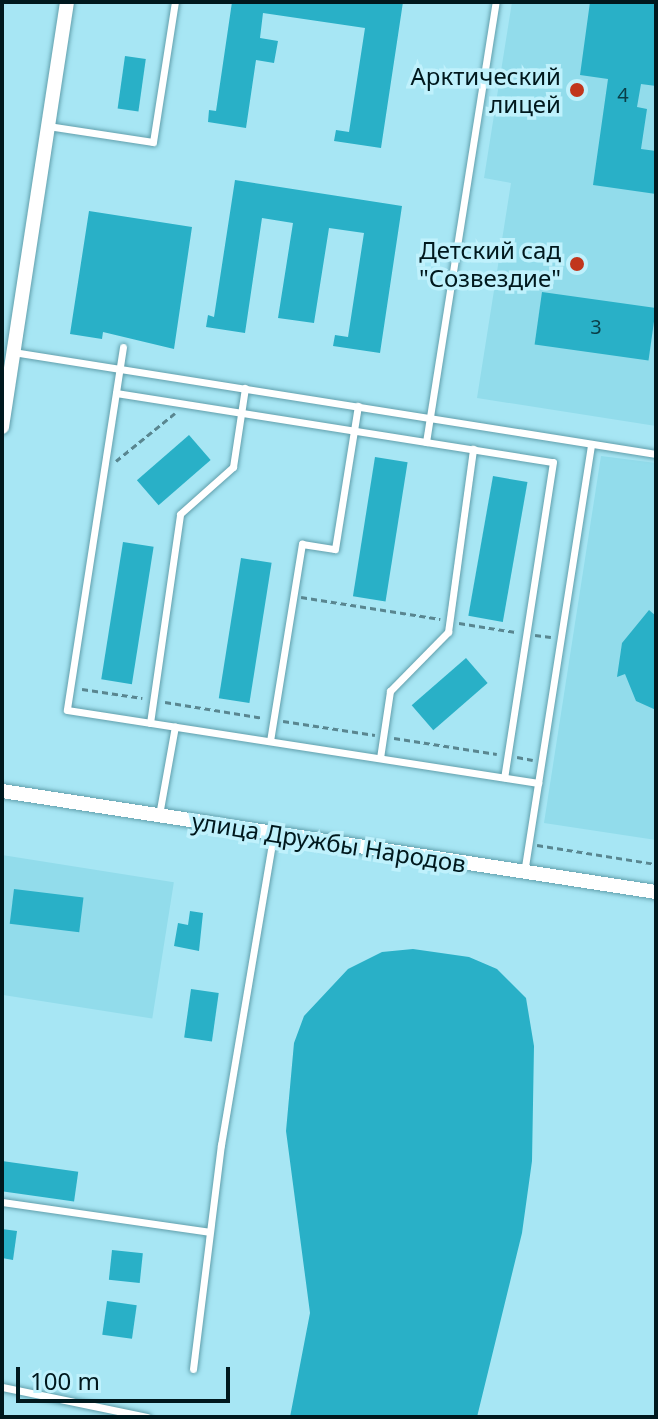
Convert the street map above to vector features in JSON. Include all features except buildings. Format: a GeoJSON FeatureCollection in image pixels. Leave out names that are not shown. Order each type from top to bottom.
{"type":"FeatureCollection","features":[{"type":"Feature","properties":{"kind":"street"},"geometry":{"type":"LineString","coordinates":[[2,427],[67,2]]}},
{"type":"Feature","properties":{"kind":"street","name":"улица Дружбы Народов"},"geometry":{"type":"LineString","coordinates":[[2,791],[656,892]]}},
{"type":"Feature","properties":{"kind":"lane"},"geometry":{"type":"LineString","coordinates":[[48,126],[153,142],[175,2]]}},
{"type":"Feature","properties":{"kind":"lane"},"geometry":{"type":"LineString","coordinates":[[426,442],[496,2]]}},
{"type":"Feature","properties":{"kind":"lane"},"geometry":{"type":"LineString","coordinates":[[123,347],[67,710],[538,783]]}},
{"type":"Feature","properties":{"kind":"lane"},"geometry":{"type":"LineString","coordinates":[[13,352],[656,454]]}},
{"type":"Feature","properties":{"kind":"lane"},"geometry":{"type":"LineString","coordinates":[[150,723],[180,514],[233,467],[245,388]]}},
{"type":"Feature","properties":{"kind":"lane"},"geometry":{"type":"LineString","coordinates":[[116,393],[553,462],[504,777]]}},
{"type":"Feature","properties":{"kind":"lane"},"geometry":{"type":"LineString","coordinates":[[270,741],[302,544],[335,549],[358,406]]}},
{"type":"Feature","properties":{"kind":"lane"},"geometry":{"type":"LineString","coordinates":[[524,873],[591,445]]}},
{"type":"Feature","properties":{"kind":"lane"},"geometry":{"type":"LineString","coordinates":[[380,758],[390,691],[448,632],[473,449]]}},
{"type":"Feature","properties":{"kind":"lane"},"geometry":{"type":"LineString","coordinates":[[159,815],[175,726]]}},
{"type":"Feature","properties":{"kind":"lane"},"geometry":{"type":"LineString","coordinates":[[193,1369],[209,1232],[274,833]]}},
{"type":"Feature","properties":{"kind":"lane"},"geometry":{"type":"LineString","coordinates":[[2,1202],[209,1232]]}},
{"type":"Feature","properties":{"kind":"lane"},"geometry":{"type":"LineString","coordinates":[[2,1387],[147,1417]]}},
{"type":"Feature","properties":{"kind":"path"},"geometry":{"type":"LineString","coordinates":[[104,471],[186,404]]}},
{"type":"Feature","properties":{"kind":"path"},"geometry":{"type":"LineString","coordinates":[[294,596],[561,639]]}},
{"type":"Feature","properties":{"kind":"path"},"geometry":{"type":"LineString","coordinates":[[70,687],[541,761]]}},
{"type":"Feature","properties":{"kind":"path"},"geometry":{"type":"LineString","coordinates":[[528,844],[656,864]]}},
{"type":"Feature","properties":{"kind":"shaded area"},"geometry":{"type":"Polygon","coordinates":[[[512,2],[656,2],[656,426],[477,398],[511,183],[484,178],[512,2]]]}},
{"type":"Feature","properties":{"kind":"shaded area"},"geometry":{"type":"Polygon","coordinates":[[[601,456],[656,463],[656,840],[544,823],[601,456]]]}},
{"type":"Feature","properties":{"kind":"shaded area"},"geometry":{"type":"Polygon","coordinates":[[[2,855],[174,882],[152,1019],[2,995],[2,855]]]}},
{"type":"Feature","properties":{"kind":"place","name":"Арктический лицей"},"geometry":{"type":"Point","coordinates":[577,90]}},
{"type":"Feature","properties":{"kind":"place","name":"Детский сад \"Созвездие\""},"geometry":{"type":"Point","coordinates":[577,264]}}]}
